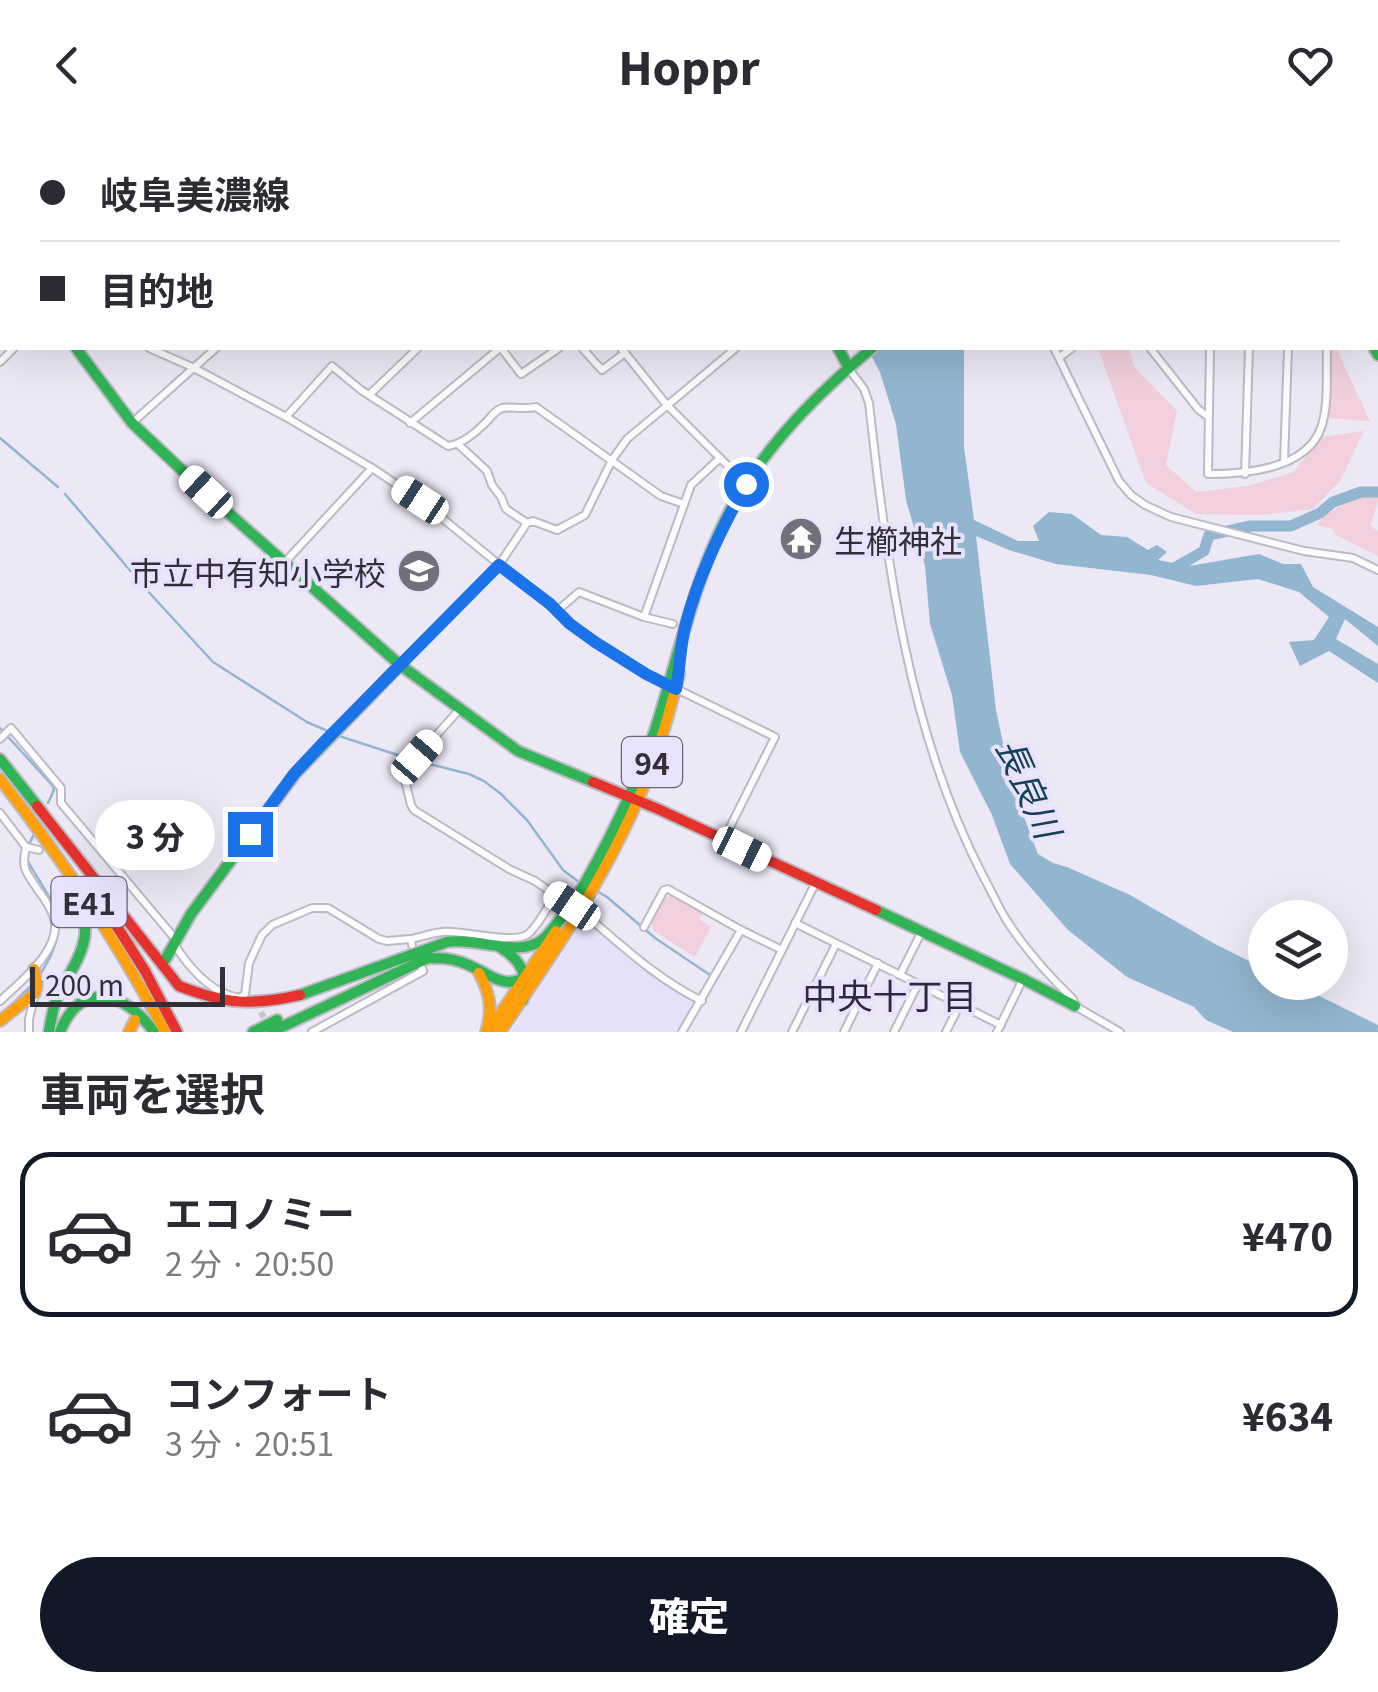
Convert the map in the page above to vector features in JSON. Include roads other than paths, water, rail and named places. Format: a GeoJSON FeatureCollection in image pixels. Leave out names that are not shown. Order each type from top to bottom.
{"type":"FeatureCollection","features":[{"type":"Feature","properties":{"kind":"main road"},"geometry":{"type":"LineString","coordinates":[[77,350],[132,423],[206,492],[400,665],[518,751],[633,798],[1075,1006]]}},
{"type":"Feature","properties":{"kind":"main road"},"geometry":{"type":"LineString","coordinates":[[839,350],[848,368]]}},
{"type":"Feature","properties":{"kind":"main road","name":"94"},"geometry":{"type":"LineString","coordinates":[[487,1032],[588,887],[633,798],[666,723],[679,627],[722,528],[746,484],[785,432],[870,350]]}},
{"type":"Feature","properties":{"kind":"main road"},"geometry":{"type":"LineString","coordinates":[[165,960],[191,914],[294,774],[400,665]]}},
{"type":"Feature","properties":{"kind":"main road","name":"E41"},"geometry":{"type":"LineString","coordinates":[[0,759],[37,806],[123,934],[178,1032]]}},
{"type":"Feature","properties":{"kind":"main road"},"geometry":{"type":"LineString","coordinates":[[0,780],[72,884],[84,915],[82,953],[52,1010],[49,1032]]}},
{"type":"Feature","properties":{"kind":"main road","name":"E41"},"geometry":{"type":"LineString","coordinates":[[0,780],[98,916],[165,1032]]}},
{"type":"Feature","properties":{"kind":"main road"},"geometry":{"type":"LineString","coordinates":[[37,806],[168,972],[190,996],[214,1010]]}},
{"type":"Feature","properties":{"kind":"main road"},"geometry":{"type":"LineString","coordinates":[[270,1032],[409,955],[462,940],[515,947],[534,945],[559,918],[574,909]]}},
{"type":"Feature","properties":{"kind":"main road","name":"94"},"geometry":{"type":"LineString","coordinates":[[500,1032],[544,966],[574,909]]}},
{"type":"Feature","properties":{"kind":"main road"},"geometry":{"type":"LineString","coordinates":[[493,944],[522,962],[526,969],[523,1000]]}},
{"type":"Feature","properties":{"kind":"main road"},"geometry":{"type":"LineString","coordinates":[[253,1032],[428,958],[449,957],[508,985],[524,981],[544,966]]}},
{"type":"Feature","properties":{"kind":"main road"},"geometry":{"type":"LineString","coordinates":[[473,966],[489,993],[491,1014],[487,1032]]}},
{"type":"Feature","properties":{"kind":"main road"},"geometry":{"type":"LineString","coordinates":[[0,1021],[35,993],[38,985],[34,969]]}},
{"type":"Feature","properties":{"kind":"main road"},"geometry":{"type":"LineString","coordinates":[[60,1032],[70,1010],[78,1003],[109,996],[129,1004],[154,1032]]}},
{"type":"Feature","properties":{"kind":"main road"},"geometry":{"type":"LineString","coordinates":[[257,1014],[279,1014],[320,1004]]}},
{"type":"Feature","properties":{"kind":"main road"},"geometry":{"type":"LineString","coordinates":[[284,1032],[320,1004]]}},
{"type":"Feature","properties":{"kind":"main road"},"geometry":{"type":"LineString","coordinates":[[129,1032],[135,1020]]}},
{"type":"Feature","properties":{"kind":"street"},"geometry":{"type":"LineString","coordinates":[[154,350],[286,417],[372,468],[420,500],[595,642],[672,687],[774,737],[724,840]]}},
{"type":"Feature","properties":{"kind":"street"},"geometry":{"type":"LineString","coordinates":[[132,423],[213,350]]}},
{"type":"Feature","properties":{"kind":"street"},"geometry":{"type":"LineString","coordinates":[[369,395],[416,350]]}},
{"type":"Feature","properties":{"kind":"street"},"geometry":{"type":"LineString","coordinates":[[410,423],[498,350]]}},
{"type":"Feature","properties":{"kind":"street"},"geometry":{"type":"LineString","coordinates":[[502,350],[521,374],[556,350]]}},
{"type":"Feature","properties":{"kind":"street"},"geometry":{"type":"LineString","coordinates":[[584,350],[602,370],[623,350],[666,404],[746,484]]}},
{"type":"Feature","properties":{"kind":"street"},"geometry":{"type":"LineString","coordinates":[[400,665],[499,565],[527,524],[533,521],[557,530],[585,515],[626,439],[730,350]]}},
{"type":"Feature","properties":{"kind":"street"},"geometry":{"type":"LineString","coordinates":[[1056,350],[1119,480],[1145,506],[1202,526],[1304,551],[1354,558],[1378,570]]}},
{"type":"Feature","properties":{"kind":"street"},"geometry":{"type":"LineString","coordinates":[[1060,356],[1069,350]]}},
{"type":"Feature","properties":{"kind":"street"},"geometry":{"type":"LineString","coordinates":[[1152,350],[1208,417]]}},
{"type":"Feature","properties":{"kind":"street"},"geometry":{"type":"LineString","coordinates":[[1210,350],[1208,474],[1245,474],[1293,459],[1307,449],[1322,425],[1327,350]]}},
{"type":"Feature","properties":{"kind":"street"},"geometry":{"type":"LineString","coordinates":[[1245,474],[1248,350]]}},
{"type":"Feature","properties":{"kind":"street"},"geometry":{"type":"LineString","coordinates":[[1284,462],[1288,350]]}},
{"type":"Feature","properties":{"kind":"street"},"geometry":{"type":"LineString","coordinates":[[286,417],[332,366],[448,446],[479,430],[497,411],[536,407],[661,496],[684,504]]}},
{"type":"Feature","properties":{"kind":"street"},"geometry":{"type":"LineString","coordinates":[[848,368],[869,403],[886,545],[905,644],[923,720],[962,833],[1006,920],[1028,951],[1073,999],[1075,1006],[1120,1032]]}},
{"type":"Feature","properties":{"kind":"street"},"geometry":{"type":"LineString","coordinates":[[458,444],[487,471],[506,508],[527,524]]}},
{"type":"Feature","properties":{"kind":"street"},"geometry":{"type":"LineString","coordinates":[[644,617],[691,485],[720,458]]}},
{"type":"Feature","properties":{"kind":"street"},"geometry":{"type":"LineString","coordinates":[[286,562],[372,468]]}},
{"type":"Feature","properties":{"kind":"street"},"geometry":{"type":"LineString","coordinates":[[557,610],[579,592],[679,627]]}},
{"type":"Feature","properties":{"kind":"street"},"geometry":{"type":"LineString","coordinates":[[460,710],[403,776],[414,810],[555,894],[635,958],[702,1001]]}},
{"type":"Feature","properties":{"kind":"street"},"geometry":{"type":"LineString","coordinates":[[3,735],[11,728],[61,788],[58,806],[172,936],[212,988],[232,998],[245,994],[249,963],[262,935],[272,925],[312,908],[328,908],[380,939],[411,942],[440,932],[462,932],[515,940],[532,930],[555,894]]}},
{"type":"Feature","properties":{"kind":"street"},"geometry":{"type":"LineString","coordinates":[[0,813],[31,848],[22,863],[24,870],[46,901],[56,932],[34,969],[0,1002]]}},
{"type":"Feature","properties":{"kind":"street"},"geometry":{"type":"LineString","coordinates":[[754,1032],[742,1030],[814,884]]}},
{"type":"Feature","properties":{"kind":"street"},"geometry":{"type":"LineString","coordinates":[[644,927],[668,889],[782,950]]}},
{"type":"Feature","properties":{"kind":"street"},"geometry":{"type":"LineString","coordinates":[[795,923],[960,1004],[999,1028],[1022,979]]}},
{"type":"Feature","properties":{"kind":"street"},"geometry":{"type":"LineString","coordinates":[[682,1032],[740,930]]}},
{"type":"Feature","properties":{"kind":"street"},"geometry":{"type":"LineString","coordinates":[[900,974],[920,933]]}},
{"type":"Feature","properties":{"kind":"street"},"geometry":{"type":"LineString","coordinates":[[792,1032],[836,943]]}},
{"type":"Feature","properties":{"kind":"street"},"geometry":{"type":"LineString","coordinates":[[844,1032],[878,964]]}},
{"type":"Feature","properties":{"kind":"street"},"geometry":{"type":"LineString","coordinates":[[312,1032],[423,971],[422,968]]}},
{"type":"Feature","properties":{"kind":"street"},"geometry":{"type":"LineString","coordinates":[[894,1032],[918,984]]}},
{"type":"Feature","properties":{"kind":"street"},"geometry":{"type":"LineString","coordinates":[[28,1032],[35,993]]}},
{"type":"Feature","properties":{"kind":"street"},"geometry":{"type":"LineString","coordinates":[[245,994],[256,1001],[257,1014]]}},
{"type":"Feature","properties":{"kind":"street"},"geometry":{"type":"LineString","coordinates":[[946,1032],[960,1004]]}},
{"type":"Feature","properties":{"kind":"water"},"geometry":{"type":"Polygon","coordinates":[[[868,350],[964,350],[964,447],[974,520],[1018,541],[1039,541],[1033,526],[1049,512],[1072,514],[1101,535],[1127,537],[1148,550],[1157,545],[1167,552],[1158,560],[1189,566],[1259,554],[1283,564],[1301,564],[1313,587],[1378,627],[1378,646],[1345,619],[1336,639],[1378,664],[1378,683],[1329,651],[1300,666],[1289,642],[1314,640],[1329,617],[1299,592],[1258,579],[1196,586],[1151,575],[1056,564],[976,536],[996,710],[1012,785],[1038,854],[1130,895],[1248,960],[1248,1000],[1327,1000],[1378,1025],[1378,1032],[1233,1032],[1206,1020],[1194,1007],[1127,977],[1068,930],[1010,864],[992,815],[960,752],[952,695],[930,624],[925,566],[906,500],[896,424],[880,372],[868,350]]]}},
{"type":"Feature","properties":{"kind":"waterway"},"geometry":{"type":"LineString","coordinates":[[0,438],[58,487]]}},
{"type":"Feature","properties":{"kind":"waterway"},"geometry":{"type":"LineString","coordinates":[[1169,571],[1204,551],[1209,535],[1251,526],[1291,526],[1320,513],[1333,502],[1361,492],[1378,492]]}},
{"type":"Feature","properties":{"kind":"waterway"},"geometry":{"type":"LineString","coordinates":[[65,494],[213,662],[307,722],[332,733]]}},
{"type":"Feature","properties":{"kind":"waterway"},"geometry":{"type":"LineString","coordinates":[[0,728],[52,785],[54,790],[48,803]]}},
{"type":"Feature","properties":{"kind":"waterway"},"geometry":{"type":"LineString","coordinates":[[339,736],[484,781],[527,820],[563,870],[579,882]]}},
{"type":"Feature","properties":{"kind":"waterway"},"geometry":{"type":"LineString","coordinates":[[29,845],[33,836]]}},
{"type":"Feature","properties":{"kind":"waterway"},"geometry":{"type":"LineString","coordinates":[[26,858],[51,901],[58,926],[57,939],[41,973]]}},
{"type":"Feature","properties":{"kind":"waterway"},"geometry":{"type":"LineString","coordinates":[[595,890],[710,975]]}},
{"type":"Feature","properties":{"kind":"waterway"},"geometry":{"type":"LineString","coordinates":[[5,1011],[32,985]]}},
{"type":"Feature","properties":{"kind":"tunnel"},"geometry":{"type":"LineString","coordinates":[[261,1012],[268,1026]]}},
{"type":"Feature","properties":{"kind":"place","name":"生櫛神社"},"geometry":{"type":"Point","coordinates":[801,539]}},
{"type":"Feature","properties":{"kind":"place","name":"市立中有知小学校"},"geometry":{"type":"Point","coordinates":[419,571]}},
{"type":"Feature","properties":{"kind":"district","name":"中央十丁目"},"geometry":{"type":"Point","coordinates":[890,993]}},
{"type":"Feature","properties":{"kind":"water label","name":"長良川"},"geometry":{"type":"Point","coordinates":[1031,787]}}]}
